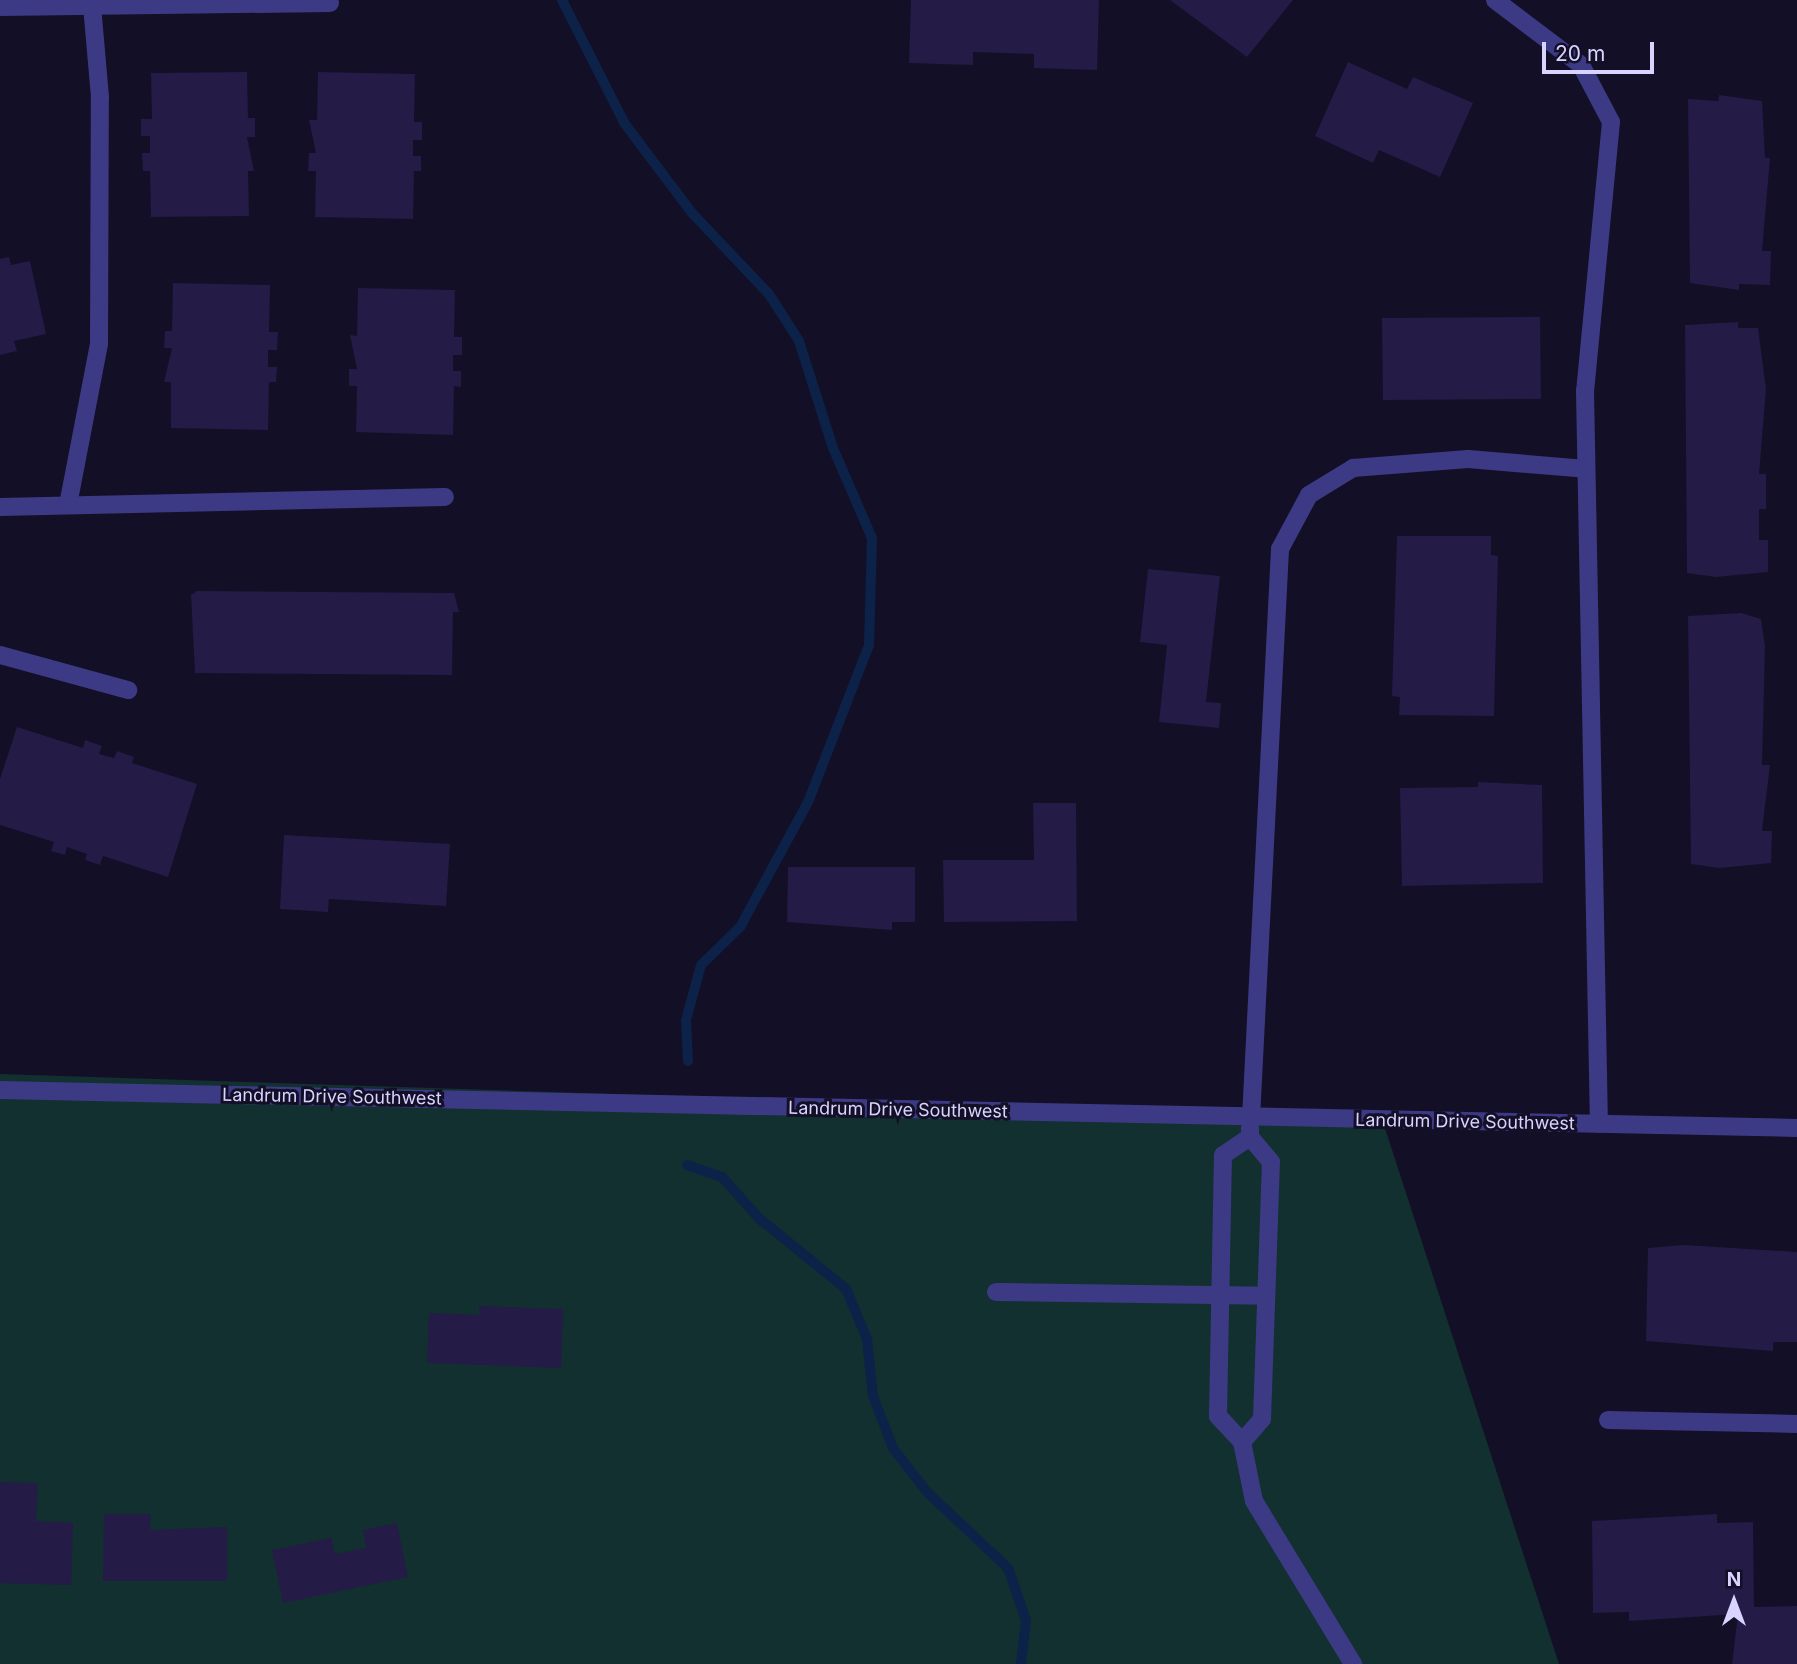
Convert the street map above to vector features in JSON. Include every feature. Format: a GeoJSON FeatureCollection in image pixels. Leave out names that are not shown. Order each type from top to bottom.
{"type":"FeatureCollection","features":[{"type":"Feature","properties":{"kind":"street"},"geometry":{"type":"LineString","coordinates":[[1494,0],[1581,65],[1611,122],[1585,391],[1599,1124]]}},
{"type":"Feature","properties":{"kind":"street"},"geometry":{"type":"LineString","coordinates":[[0,7],[330,4]]}},
{"type":"Feature","properties":{"kind":"street"},"geometry":{"type":"LineString","coordinates":[[68,505],[99,344],[100,97],[92,6]]}},
{"type":"Feature","properties":{"kind":"street"},"geometry":{"type":"LineString","coordinates":[[1242,1442],[1262,1419],[1271,1162],[1250,1138],[1280,549],[1309,495],[1353,468],[1468,459],[1586,469]]}},
{"type":"Feature","properties":{"kind":"street"},"geometry":{"type":"LineString","coordinates":[[0,507],[445,497]]}},
{"type":"Feature","properties":{"kind":"street"},"geometry":{"type":"LineString","coordinates":[[0,655],[128,690]]}},
{"type":"Feature","properties":{"kind":"street","name":"Landrum Drive Southwest"},"geometry":{"type":"LineString","coordinates":[[0,1090],[1797,1128]]}},
{"type":"Feature","properties":{"kind":"street"},"geometry":{"type":"LineString","coordinates":[[1250,1138],[1223,1155],[1218,1416],[1242,1442],[1254,1501],[1353,1664]]}},
{"type":"Feature","properties":{"kind":"street"},"geometry":{"type":"LineString","coordinates":[[996,1292],[1266,1296]]}},
{"type":"Feature","properties":{"kind":"street"},"geometry":{"type":"LineString","coordinates":[[1608,1420],[1797,1424]]}},
{"type":"Feature","properties":{"kind":"green space"},"geometry":{"type":"Polygon","coordinates":[[[0,1074],[1382,1119],[1559,1664],[0,1664],[0,1074]]]}},
{"type":"Feature","properties":{"kind":"building"},"geometry":{"type":"Polygon","coordinates":[[[911,0],[1099,0],[1097,70],[1034,68],[1034,54],[973,52],[973,65],[909,63],[911,0]]]}},
{"type":"Feature","properties":{"kind":"building"},"geometry":{"type":"Polygon","coordinates":[[[1170,0],[1293,0],[1247,57],[1170,0]]]}},
{"type":"Feature","properties":{"kind":"building"},"geometry":{"type":"Polygon","coordinates":[[[1348,62],[1407,89],[1413,77],[1473,103],[1440,177],[1379,150],[1373,163],[1315,136],[1348,62]]]}},
{"type":"Feature","properties":{"kind":"building"},"geometry":{"type":"Polygon","coordinates":[[[247,72],[248,118],[255,118],[255,137],[247,137],[254,171],[248,171],[249,216],[151,217],[150,171],[143,171],[142,153],[150,153],[150,136],[141,136],[141,119],[152,119],[151,73],[247,72]]]}},
{"type":"Feature","properties":{"kind":"building"},"geometry":{"type":"Polygon","coordinates":[[[318,72],[415,74],[414,122],[422,122],[422,140],[413,140],[413,156],[421,156],[421,171],[414,171],[413,219],[315,217],[316,171],[308,171],[309,153],[316,153],[309,120],[317,120],[318,72]]]}},
{"type":"Feature","properties":{"kind":"building"},"geometry":{"type":"Polygon","coordinates":[[[1719,95],[1762,101],[1765,158],[1770,158],[1762,251],[1771,251],[1770,285],[1739,284],[1739,290],[1690,283],[1688,99],[1718,101],[1719,95]]]}},
{"type":"Feature","properties":{"kind":"building"},"geometry":{"type":"Polygon","coordinates":[[[9,257],[11,265],[30,261],[46,334],[14,341],[17,351],[0,355],[0,259],[9,257]]]}},
{"type":"Feature","properties":{"kind":"building"},"geometry":{"type":"Polygon","coordinates":[[[173,283],[270,285],[269,332],[278,332],[277,350],[268,350],[268,367],[277,367],[276,382],[269,382],[268,430],[171,428],[171,382],[164,382],[172,348],[164,348],[165,331],[172,331],[173,283]]]}},
{"type":"Feature","properties":{"kind":"building"},"geometry":{"type":"Polygon","coordinates":[[[358,288],[455,290],[454,337],[462,337],[462,355],[453,355],[453,371],[461,371],[461,387],[454,386],[453,435],[356,432],[357,386],[349,386],[349,369],[357,369],[350,335],[357,336],[358,288]]]}},
{"type":"Feature","properties":{"kind":"building"},"geometry":{"type":"Polygon","coordinates":[[[1540,317],[1541,399],[1383,400],[1382,318],[1540,317]]]}},
{"type":"Feature","properties":{"kind":"building"},"geometry":{"type":"Polygon","coordinates":[[[1738,322],[1738,328],[1758,328],[1766,389],[1759,474],[1766,474],[1766,509],[1759,509],[1759,540],[1768,540],[1768,572],[1716,577],[1687,573],[1685,325],[1738,322]]]}},
{"type":"Feature","properties":{"kind":"building"},"geometry":{"type":"Polygon","coordinates":[[[1397,536],[1491,536],[1491,555],[1498,556],[1494,716],[1399,715],[1400,697],[1392,696],[1397,536]]]}},
{"type":"Feature","properties":{"kind":"building"},"geometry":{"type":"Polygon","coordinates":[[[1148,569],[1220,576],[1206,702],[1221,703],[1219,728],[1159,722],[1167,645],[1140,642],[1148,569]]]}},
{"type":"Feature","properties":{"kind":"building"},"geometry":{"type":"Polygon","coordinates":[[[197,591],[454,593],[459,612],[453,612],[452,675],[195,673],[191,595],[197,591]]]}},
{"type":"Feature","properties":{"kind":"building"},"geometry":{"type":"Polygon","coordinates":[[[1741,613],[1761,619],[1765,647],[1762,765],[1770,765],[1762,831],[1772,831],[1771,863],[1719,868],[1691,864],[1688,616],[1741,613]]]}},
{"type":"Feature","properties":{"kind":"building"},"geometry":{"type":"Polygon","coordinates":[[[17,727],[83,748],[85,740],[102,746],[99,754],[114,758],[117,751],[134,757],[132,763],[197,784],[168,877],[103,856],[100,865],[85,860],[87,854],[67,847],[65,855],[51,851],[54,842],[0,825],[0,779],[17,727]]]}},
{"type":"Feature","properties":{"kind":"building"},"geometry":{"type":"Polygon","coordinates":[[[1478,782],[1542,785],[1543,883],[1402,886],[1400,788],[1478,787],[1478,782]]]}},
{"type":"Feature","properties":{"kind":"building"},"geometry":{"type":"Polygon","coordinates":[[[1033,803],[1076,803],[1077,921],[944,922],[943,860],[1034,860],[1033,803]]]}},
{"type":"Feature","properties":{"kind":"building"},"geometry":{"type":"Polygon","coordinates":[[[284,835],[450,844],[446,906],[329,899],[328,912],[280,909],[284,835]]]}},
{"type":"Feature","properties":{"kind":"building"},"geometry":{"type":"Polygon","coordinates":[[[788,867],[915,867],[915,922],[892,922],[892,930],[787,922],[788,867]]]}},
{"type":"Feature","properties":{"kind":"building"},"geometry":{"type":"Polygon","coordinates":[[[1684,1245],[1797,1252],[1797,1342],[1773,1342],[1773,1351],[1646,1341],[1648,1248],[1684,1245]]]}},
{"type":"Feature","properties":{"kind":"building"},"geometry":{"type":"Polygon","coordinates":[[[479,1306],[563,1309],[561,1368],[427,1363],[429,1313],[479,1315],[479,1306]]]}},
{"type":"Feature","properties":{"kind":"building"},"geometry":{"type":"Polygon","coordinates":[[[0,1482],[38,1483],[36,1521],[73,1523],[71,1585],[0,1583],[0,1482]]]}},
{"type":"Feature","properties":{"kind":"building"},"geometry":{"type":"Polygon","coordinates":[[[104,1514],[151,1514],[150,1530],[227,1527],[227,1581],[103,1581],[104,1514]]]}},
{"type":"Feature","properties":{"kind":"building"},"geometry":{"type":"Polygon","coordinates":[[[1717,1514],[1717,1523],[1753,1522],[1754,1607],[1797,1606],[1797,1664],[1732,1664],[1738,1614],[1629,1621],[1629,1612],[1593,1613],[1592,1521],[1717,1514]]]}},
{"type":"Feature","properties":{"kind":"building"},"geometry":{"type":"Polygon","coordinates":[[[397,1523],[408,1577],[283,1603],[272,1550],[331,1538],[335,1554],[366,1548],[363,1530],[397,1523]]]}},
{"type":"Feature","properties":{"kind":"waterway"},"geometry":{"type":"LineString","coordinates":[[562,0],[625,124],[692,213],[769,294],[799,341],[833,448],[872,538],[869,645],[808,802],[740,927],[701,965],[686,1020],[688,1061]]}},
{"type":"Feature","properties":{"kind":"waterway"},"geometry":{"type":"LineString","coordinates":[[687,1165],[722,1177],[760,1219],[846,1289],[867,1339],[873,1396],[893,1448],[927,1492],[1008,1568],[1026,1620],[1021,1664]]}}]}
